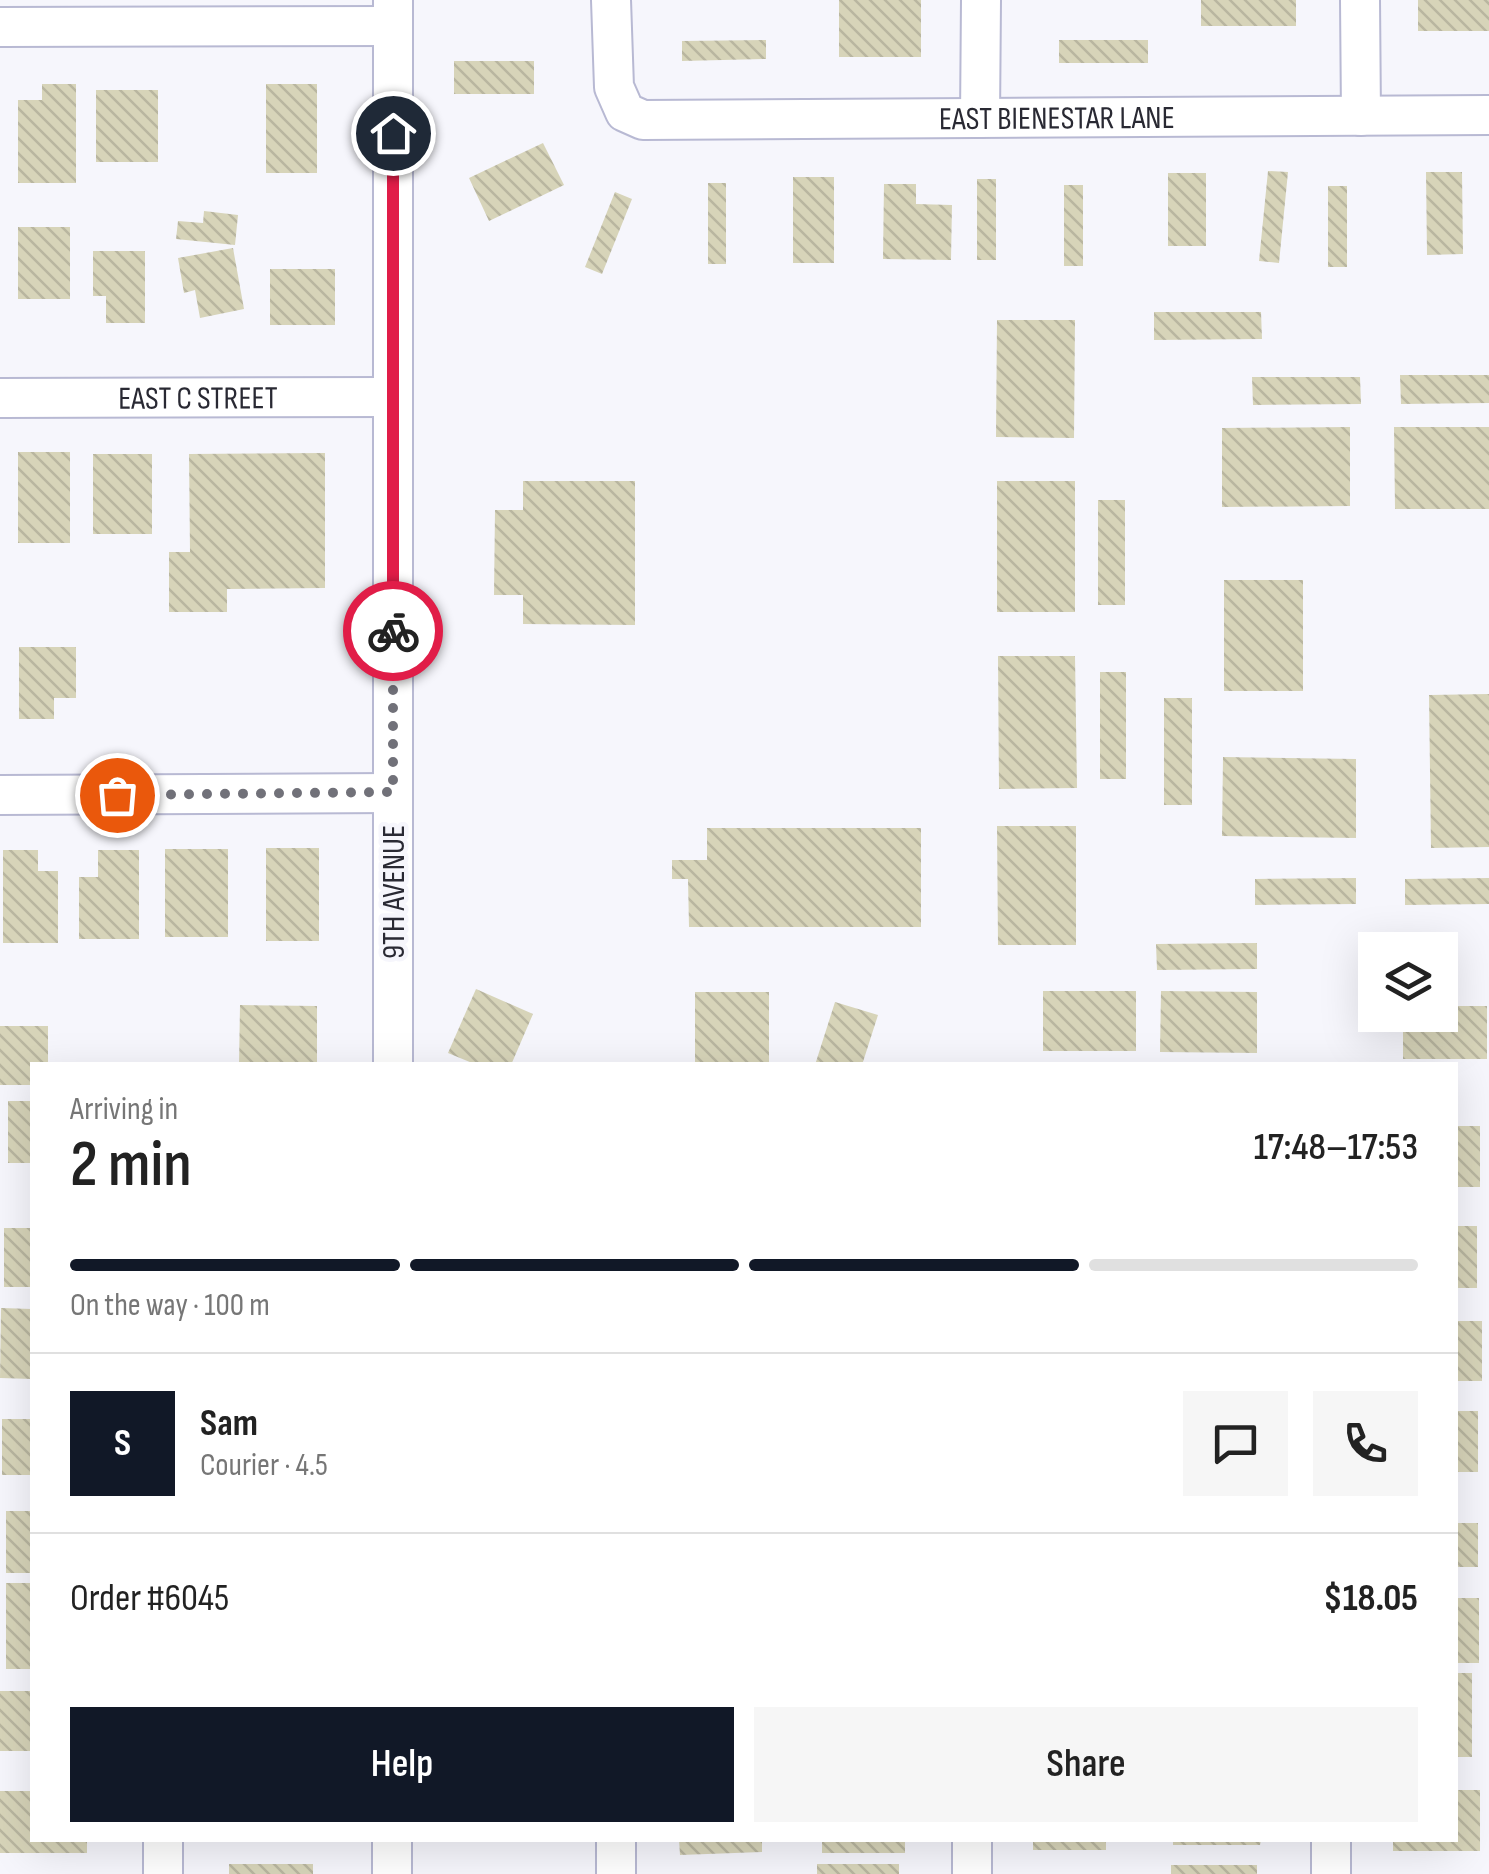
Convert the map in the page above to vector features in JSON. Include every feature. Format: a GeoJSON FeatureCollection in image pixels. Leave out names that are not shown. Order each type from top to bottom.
{"type":"FeatureCollection","features":[{"type":"Feature","properties":{"kind":"street","name":"EAST BIENESTAR LANE"},"geometry":{"type":"LineString","coordinates":[[611,0],[614,87],[625,112],[642,120],[1489,116]]}},
{"type":"Feature","properties":{"kind":"street"},"geometry":{"type":"LineString","coordinates":[[980,118],[981,0]]}},
{"type":"Feature","properties":{"kind":"street"},"geometry":{"type":"LineString","coordinates":[[1360,0],[1360,116]]}},
{"type":"Feature","properties":{"kind":"street"},"geometry":{"type":"LineString","coordinates":[[0,27],[393,13]]}},
{"type":"Feature","properties":{"kind":"street","name":"9TH AVENUE"},"geometry":{"type":"LineString","coordinates":[[393,13],[393,1062]]}},
{"type":"Feature","properties":{"kind":"street","name":"EAST C STREET"},"geometry":{"type":"LineString","coordinates":[[0,398],[393,396]]}},
{"type":"Feature","properties":{"kind":"street"},"geometry":{"type":"LineString","coordinates":[[0,794],[393,792]]}},
{"type":"Feature","properties":{"kind":"street"},"geometry":{"type":"LineString","coordinates":[[163,1842],[163,1874]]}},
{"type":"Feature","properties":{"kind":"street"},"geometry":{"type":"LineString","coordinates":[[392,1842],[392,1874]]}},
{"type":"Feature","properties":{"kind":"street"},"geometry":{"type":"LineString","coordinates":[[616,1842],[616,1874]]}},
{"type":"Feature","properties":{"kind":"street"},"geometry":{"type":"LineString","coordinates":[[972,1842],[972,1874]]}},
{"type":"Feature","properties":{"kind":"street"},"geometry":{"type":"LineString","coordinates":[[1332,1842],[1332,1874]]}},
{"type":"Feature","properties":{"kind":"building"},"geometry":{"type":"Polygon","coordinates":[[[839,0],[921,0],[921,57],[839,57],[839,0]]]}},
{"type":"Feature","properties":{"kind":"building"},"geometry":{"type":"Polygon","coordinates":[[[1201,0],[1296,0],[1296,26],[1201,26],[1201,0]]]}},
{"type":"Feature","properties":{"kind":"building"},"geometry":{"type":"Polygon","coordinates":[[[1418,0],[1489,0],[1489,31],[1418,31],[1418,0]]]}},
{"type":"Feature","properties":{"kind":"building"},"geometry":{"type":"Polygon","coordinates":[[[766,40],[766,59],[682,61],[682,41],[766,40]]]}},
{"type":"Feature","properties":{"kind":"building"},"geometry":{"type":"Polygon","coordinates":[[[1059,40],[1148,40],[1148,63],[1059,63],[1059,40]]]}},
{"type":"Feature","properties":{"kind":"building"},"geometry":{"type":"Polygon","coordinates":[[[454,61],[534,61],[534,94],[454,94],[454,61]]]}},
{"type":"Feature","properties":{"kind":"building"},"geometry":{"type":"Polygon","coordinates":[[[42,84],[76,84],[76,183],[18,183],[18,100],[42,100],[42,84]]]}},
{"type":"Feature","properties":{"kind":"building"},"geometry":{"type":"Polygon","coordinates":[[[266,84],[317,84],[317,173],[266,173],[266,84]]]}},
{"type":"Feature","properties":{"kind":"building"},"geometry":{"type":"Polygon","coordinates":[[[96,90],[158,90],[158,162],[96,162],[96,90]]]}},
{"type":"Feature","properties":{"kind":"building"},"geometry":{"type":"Polygon","coordinates":[[[543,143],[564,185],[489,221],[469,178],[543,143]]]}},
{"type":"Feature","properties":{"kind":"building"},"geometry":{"type":"Polygon","coordinates":[[[1268,171],[1288,172],[1279,263],[1259,261],[1268,171]]]}},
{"type":"Feature","properties":{"kind":"building"},"geometry":{"type":"Polygon","coordinates":[[[1426,172],[1462,172],[1463,254],[1427,255],[1426,172]]]}},
{"type":"Feature","properties":{"kind":"building"},"geometry":{"type":"Polygon","coordinates":[[[1168,173],[1206,173],[1206,246],[1168,246],[1168,173]]]}},
{"type":"Feature","properties":{"kind":"building"},"geometry":{"type":"Polygon","coordinates":[[[793,177],[834,177],[834,263],[793,263],[793,177]]]}},
{"type":"Feature","properties":{"kind":"building"},"geometry":{"type":"Polygon","coordinates":[[[977,179],[996,179],[996,260],[977,260],[977,179]]]}},
{"type":"Feature","properties":{"kind":"building"},"geometry":{"type":"Polygon","coordinates":[[[708,183],[726,183],[726,264],[708,264],[708,183]]]}},
{"type":"Feature","properties":{"kind":"building"},"geometry":{"type":"Polygon","coordinates":[[[884,184],[916,184],[916,204],[952,205],[951,260],[883,259],[884,184]]]}},
{"type":"Feature","properties":{"kind":"building"},"geometry":{"type":"Polygon","coordinates":[[[1064,185],[1083,185],[1083,266],[1064,266],[1064,185]]]}},
{"type":"Feature","properties":{"kind":"building"},"geometry":{"type":"Polygon","coordinates":[[[1328,186],[1347,186],[1347,267],[1328,267],[1328,186]]]}},
{"type":"Feature","properties":{"kind":"building"},"geometry":{"type":"Polygon","coordinates":[[[615,192],[632,199],[602,274],[585,267],[615,192]]]}},
{"type":"Feature","properties":{"kind":"building"},"geometry":{"type":"Polygon","coordinates":[[[204,211],[238,215],[235,245],[176,239],[178,221],[203,223],[204,211]]]}},
{"type":"Feature","properties":{"kind":"building"},"geometry":{"type":"Polygon","coordinates":[[[18,227],[70,227],[70,299],[18,299],[18,227]]]}},
{"type":"Feature","properties":{"kind":"building"},"geometry":{"type":"Polygon","coordinates":[[[233,248],[244,309],[200,318],[195,290],[184,293],[178,258],[233,248]]]}},
{"type":"Feature","properties":{"kind":"building"},"geometry":{"type":"Polygon","coordinates":[[[93,251],[145,251],[145,323],[106,323],[106,296],[93,296],[93,251]]]}},
{"type":"Feature","properties":{"kind":"building"},"geometry":{"type":"Polygon","coordinates":[[[270,269],[335,269],[335,325],[270,325],[270,269]]]}},
{"type":"Feature","properties":{"kind":"building"},"geometry":{"type":"Polygon","coordinates":[[[1154,312],[1261,312],[1262,339],[1154,340],[1154,312]]]}},
{"type":"Feature","properties":{"kind":"building"},"geometry":{"type":"Polygon","coordinates":[[[997,320],[1075,320],[1074,438],[996,437],[997,320]]]}},
{"type":"Feature","properties":{"kind":"building"},"geometry":{"type":"Polygon","coordinates":[[[1400,375],[1489,375],[1489,403],[1401,404],[1400,375]]]}},
{"type":"Feature","properties":{"kind":"building"},"geometry":{"type":"Polygon","coordinates":[[[1252,377],[1360,377],[1361,404],[1253,405],[1252,377]]]}},
{"type":"Feature","properties":{"kind":"building"},"geometry":{"type":"Polygon","coordinates":[[[1350,427],[1350,506],[1222,507],[1222,428],[1350,427]]]}},
{"type":"Feature","properties":{"kind":"building"},"geometry":{"type":"Polygon","coordinates":[[[1394,427],[1489,427],[1489,509],[1395,509],[1394,427]]]}},
{"type":"Feature","properties":{"kind":"building"},"geometry":{"type":"Polygon","coordinates":[[[18,452],[70,452],[70,543],[18,543],[18,452]]]}},
{"type":"Feature","properties":{"kind":"building"},"geometry":{"type":"Polygon","coordinates":[[[325,453],[325,588],[227,589],[227,612],[169,612],[169,552],[190,552],[189,454],[325,453]]]}},
{"type":"Feature","properties":{"kind":"building"},"geometry":{"type":"Polygon","coordinates":[[[93,454],[152,454],[152,534],[93,534],[93,454]]]}},
{"type":"Feature","properties":{"kind":"building"},"geometry":{"type":"Polygon","coordinates":[[[523,481],[635,481],[635,625],[523,624],[523,595],[494,595],[495,510],[523,510],[523,481]]]}},
{"type":"Feature","properties":{"kind":"building"},"geometry":{"type":"Polygon","coordinates":[[[997,481],[1075,481],[1075,612],[997,612],[997,481]]]}},
{"type":"Feature","properties":{"kind":"building"},"geometry":{"type":"Polygon","coordinates":[[[1098,500],[1125,500],[1125,605],[1098,605],[1098,500]]]}},
{"type":"Feature","properties":{"kind":"building"},"geometry":{"type":"Polygon","coordinates":[[[1224,580],[1303,580],[1303,691],[1224,691],[1224,580]]]}},
{"type":"Feature","properties":{"kind":"building"},"geometry":{"type":"Polygon","coordinates":[[[19,647],[76,647],[76,698],[54,698],[54,719],[19,719],[19,647]]]}},
{"type":"Feature","properties":{"kind":"building"},"geometry":{"type":"Polygon","coordinates":[[[998,656],[1075,656],[1077,788],[999,789],[998,656]]]}},
{"type":"Feature","properties":{"kind":"building"},"geometry":{"type":"Polygon","coordinates":[[[1100,672],[1126,672],[1126,779],[1100,779],[1100,672]]]}},
{"type":"Feature","properties":{"kind":"building"},"geometry":{"type":"Polygon","coordinates":[[[1489,694],[1489,847],[1431,848],[1429,695],[1489,694]]]}},
{"type":"Feature","properties":{"kind":"building"},"geometry":{"type":"Polygon","coordinates":[[[1164,698],[1192,698],[1192,805],[1164,805],[1164,698]]]}},
{"type":"Feature","properties":{"kind":"building"},"geometry":{"type":"Polygon","coordinates":[[[1223,757],[1356,759],[1356,838],[1222,836],[1223,757]]]}},
{"type":"Feature","properties":{"kind":"building"},"geometry":{"type":"Polygon","coordinates":[[[997,826],[1076,826],[1076,945],[998,945],[997,826]]]}},
{"type":"Feature","properties":{"kind":"building"},"geometry":{"type":"Polygon","coordinates":[[[707,828],[921,828],[921,927],[689,927],[688,879],[672,879],[672,860],[707,860],[707,828]]]}},
{"type":"Feature","properties":{"kind":"building"},"geometry":{"type":"Polygon","coordinates":[[[266,848],[319,848],[319,941],[266,941],[266,848]]]}},
{"type":"Feature","properties":{"kind":"building"},"geometry":{"type":"Polygon","coordinates":[[[165,849],[228,849],[228,937],[165,937],[165,849]]]}},
{"type":"Feature","properties":{"kind":"building"},"geometry":{"type":"Polygon","coordinates":[[[3,850],[38,850],[38,871],[58,871],[58,943],[3,943],[3,850]]]}},
{"type":"Feature","properties":{"kind":"building"},"geometry":{"type":"Polygon","coordinates":[[[98,850],[139,850],[139,939],[79,939],[79,877],[98,877],[98,850]]]}},
{"type":"Feature","properties":{"kind":"building"},"geometry":{"type":"Polygon","coordinates":[[[1356,878],[1356,904],[1255,905],[1255,879],[1356,878]]]}},
{"type":"Feature","properties":{"kind":"building"},"geometry":{"type":"Polygon","coordinates":[[[1489,878],[1489,904],[1405,905],[1405,879],[1489,878]]]}},
{"type":"Feature","properties":{"kind":"building"},"geometry":{"type":"Polygon","coordinates":[[[1257,943],[1257,969],[1157,970],[1156,944],[1257,943]]]}},
{"type":"Feature","properties":{"kind":"building"},"geometry":{"type":"Polygon","coordinates":[[[476,989],[533,1014],[512,1062],[470,1062],[448,1053],[476,989]]]}},
{"type":"Feature","properties":{"kind":"building"},"geometry":{"type":"Polygon","coordinates":[[[1043,991],[1136,991],[1136,1051],[1043,1051],[1043,991]]]}},
{"type":"Feature","properties":{"kind":"building"},"geometry":{"type":"Polygon","coordinates":[[[1161,991],[1257,992],[1257,1053],[1160,1052],[1161,991]]]}},
{"type":"Feature","properties":{"kind":"building"},"geometry":{"type":"Polygon","coordinates":[[[695,992],[769,992],[769,1062],[695,1062],[695,992]]]}},
{"type":"Feature","properties":{"kind":"building"},"geometry":{"type":"Polygon","coordinates":[[[835,1002],[878,1015],[863,1062],[816,1062],[835,1002]]]}},
{"type":"Feature","properties":{"kind":"building"},"geometry":{"type":"Polygon","coordinates":[[[240,1005],[317,1006],[317,1062],[239,1062],[240,1005]]]}},
{"type":"Feature","properties":{"kind":"building"},"geometry":{"type":"Polygon","coordinates":[[[1458,1006],[1487,1006],[1487,1059],[1403,1059],[1403,1032],[1458,1032],[1458,1006]]]}},
{"type":"Feature","properties":{"kind":"building"},"geometry":{"type":"Polygon","coordinates":[[[0,1026],[48,1026],[48,1062],[30,1062],[30,1085],[0,1085],[0,1026]]]}},
{"type":"Feature","properties":{"kind":"building"},"geometry":{"type":"Polygon","coordinates":[[[8,1101],[30,1101],[30,1163],[8,1163],[8,1101]]]}},
{"type":"Feature","properties":{"kind":"building"},"geometry":{"type":"Polygon","coordinates":[[[1458,1126],[1480,1126],[1480,1187],[1458,1187],[1458,1126]]]}},
{"type":"Feature","properties":{"kind":"building"},"geometry":{"type":"Polygon","coordinates":[[[1458,1226],[1477,1226],[1477,1288],[1458,1288],[1458,1226]]]}},
{"type":"Feature","properties":{"kind":"building"},"geometry":{"type":"Polygon","coordinates":[[[4,1228],[30,1228],[30,1287],[4,1287],[4,1228]]]}},
{"type":"Feature","properties":{"kind":"building"},"geometry":{"type":"Polygon","coordinates":[[[1,1308],[30,1309],[30,1379],[0,1378],[1,1308]]]}},
{"type":"Feature","properties":{"kind":"building"},"geometry":{"type":"Polygon","coordinates":[[[1458,1321],[1482,1321],[1482,1381],[1458,1381],[1458,1321]]]}},
{"type":"Feature","properties":{"kind":"building"},"geometry":{"type":"Polygon","coordinates":[[[1458,1411],[1478,1411],[1478,1472],[1458,1472],[1458,1411]]]}},
{"type":"Feature","properties":{"kind":"building"},"geometry":{"type":"Polygon","coordinates":[[[2,1419],[30,1419],[30,1475],[2,1475],[2,1419]]]}},
{"type":"Feature","properties":{"kind":"building"},"geometry":{"type":"Polygon","coordinates":[[[6,1511],[30,1511],[30,1573],[6,1573],[6,1511]]]}},
{"type":"Feature","properties":{"kind":"building"},"geometry":{"type":"Polygon","coordinates":[[[1458,1523],[1478,1523],[1478,1567],[1458,1567],[1458,1523]]]}},
{"type":"Feature","properties":{"kind":"building"},"geometry":{"type":"Polygon","coordinates":[[[6,1583],[30,1583],[30,1669],[6,1669],[6,1583]]]}},
{"type":"Feature","properties":{"kind":"building"},"geometry":{"type":"Polygon","coordinates":[[[1458,1598],[1479,1598],[1479,1663],[1458,1663],[1458,1598]]]}},
{"type":"Feature","properties":{"kind":"building"},"geometry":{"type":"Polygon","coordinates":[[[1458,1673],[1472,1673],[1472,1757],[1458,1757],[1458,1673]]]}},
{"type":"Feature","properties":{"kind":"building"},"geometry":{"type":"Polygon","coordinates":[[[0,1691],[30,1691],[30,1751],[0,1751],[0,1691]]]}},
{"type":"Feature","properties":{"kind":"building"},"geometry":{"type":"Polygon","coordinates":[[[1458,1790],[1480,1790],[1480,1851],[1393,1851],[1393,1842],[1458,1842],[1458,1790]]]}},
{"type":"Feature","properties":{"kind":"building"},"geometry":{"type":"Polygon","coordinates":[[[0,1791],[30,1791],[30,1842],[87,1842],[87,1853],[0,1853],[0,1791]]]}},
{"type":"Feature","properties":{"kind":"building"},"geometry":{"type":"Polygon","coordinates":[[[679,1842],[762,1842],[762,1852],[680,1855],[679,1842]]]}},
{"type":"Feature","properties":{"kind":"building"},"geometry":{"type":"Polygon","coordinates":[[[822,1842],[905,1842],[905,1853],[822,1853],[822,1842]]]}},
{"type":"Feature","properties":{"kind":"building"},"geometry":{"type":"Polygon","coordinates":[[[1033,1842],[1106,1842],[1106,1850],[1033,1850],[1033,1842]]]}},
{"type":"Feature","properties":{"kind":"building"},"geometry":{"type":"Polygon","coordinates":[[[1173,1842],[1261,1842],[1260,1845],[1173,1842]]]}},
{"type":"Feature","properties":{"kind":"building"},"geometry":{"type":"Polygon","coordinates":[[[229,1864],[313,1864],[313,1874],[229,1874],[229,1864]]]}},
{"type":"Feature","properties":{"kind":"building"},"geometry":{"type":"Polygon","coordinates":[[[817,1864],[899,1864],[899,1874],[817,1874],[817,1864]]]}},
{"type":"Feature","properties":{"kind":"building"},"geometry":{"type":"Polygon","coordinates":[[[1171,1865],[1257,1865],[1257,1874],[1171,1874],[1171,1865]]]}},
{"type":"Feature","properties":{"kind":"way so far"},"geometry":{"type":"LineString","coordinates":[[117,795],[393,792],[393,631]]}},
{"type":"Feature","properties":{"kind":"route"},"geometry":{"type":"LineString","coordinates":[[393,133],[393,631]]}}]}
